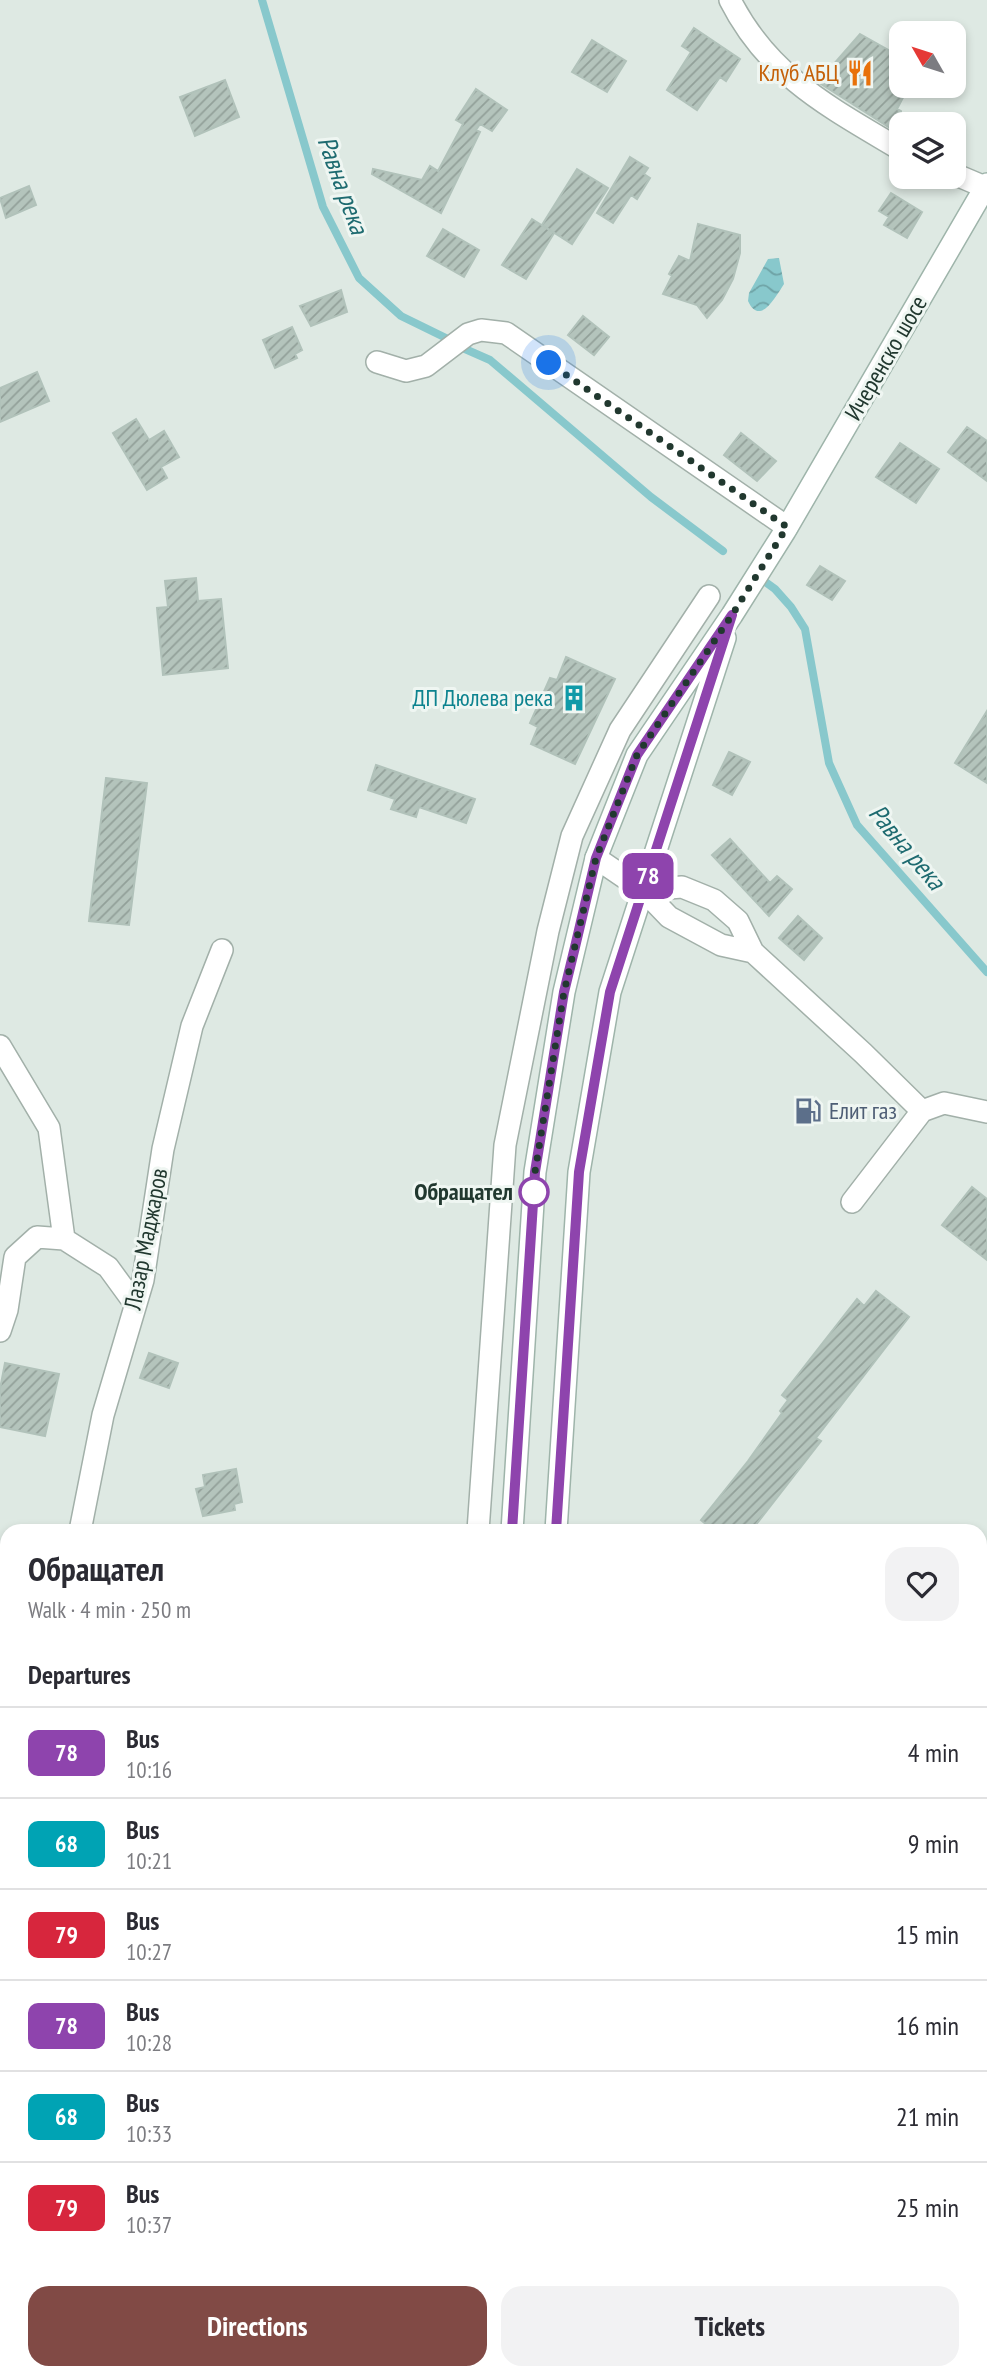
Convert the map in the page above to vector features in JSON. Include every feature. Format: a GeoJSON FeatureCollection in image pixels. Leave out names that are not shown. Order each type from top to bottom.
{"type":"FeatureCollection","features":[{"type":"Feature","properties":{"kind":"street"},"geometry":{"type":"LineString","coordinates":[[730,0],[740,19],[775,65],[813,97],[889,143]]}},
{"type":"Feature","properties":{"kind":"street"},"geometry":{"type":"LineString","coordinates":[[966,179],[986,187]]}},
{"type":"Feature","properties":{"kind":"street","name":"Ичеренско шосе"},"geometry":{"type":"LineString","coordinates":[[732,615],[786,529],[986,187]]}},
{"type":"Feature","properties":{"kind":"street"},"geometry":{"type":"LineString","coordinates":[[377,362],[406,372],[426,366],[468,334],[481,330],[506,334],[786,529]]}},
{"type":"Feature","properties":{"kind":"street"},"geometry":{"type":"LineString","coordinates":[[478,1524],[505,1145],[548,931],[572,836],[620,730],[709,596]]}},
{"type":"Feature","properties":{"kind":"street"},"geometry":{"type":"LineString","coordinates":[[512,1524],[535,1172],[564,992],[596,858],[637,755],[732,615]]}},
{"type":"Feature","properties":{"kind":"street"},"geometry":{"type":"LineString","coordinates":[[556,1524],[579,1172],[610,992],[732,615]]}},
{"type":"Feature","properties":{"kind":"street"},"geometry":{"type":"LineString","coordinates":[[596,858],[643,890],[678,922],[721,944],[753,952]]}},
{"type":"Feature","properties":{"kind":"street"},"geometry":{"type":"LineString","coordinates":[[643,890],[682,887],[714,900],[738,921],[753,952],[922,1111]]}},
{"type":"Feature","properties":{"kind":"street","name":"Лазар Маджаров"},"geometry":{"type":"LineString","coordinates":[[81,1524],[103,1415],[143,1280],[163,1149],[192,1026],[222,950]]}},
{"type":"Feature","properties":{"kind":"street"},"geometry":{"type":"LineString","coordinates":[[0,1046],[49,1128],[64,1239]]}},
{"type":"Feature","properties":{"kind":"street"},"geometry":{"type":"LineString","coordinates":[[852,1202],[922,1111],[944,1103],[987,1112]]}},
{"type":"Feature","properties":{"kind":"street"},"geometry":{"type":"LineString","coordinates":[[0,1331],[7,1310],[15,1257],[37,1237],[64,1239],[108,1267],[135,1304]]}},
{"type":"Feature","properties":{"kind":"water"},"geometry":{"type":"Polygon","coordinates":[[[779,258],[784,284],[768,307],[758,311],[748,301],[749,293],[768,259],[779,258]]]}},
{"type":"Feature","properties":{"kind":"building"},"geometry":{"type":"Polygon","coordinates":[[[694,28],[740,59],[726,81],[720,77],[697,110],[667,90],[691,52],[682,46],[694,28]]]}},
{"type":"Feature","properties":{"kind":"building","name":"Клуб АБЦ"},"geometry":{"type":"Polygon","coordinates":[[[860,34],[889,50],[889,98],[903,98],[897,109],[901,112],[889,112],[889,127],[818,82],[860,34]]]}},
{"type":"Feature","properties":{"kind":"building"},"geometry":{"type":"Polygon","coordinates":[[[592,40],[626,61],[607,92],[572,72],[592,40]]]}},
{"type":"Feature","properties":{"kind":"building"},"geometry":{"type":"Polygon","coordinates":[[[225,80],[239,117],[195,136],[180,97],[225,80]]]}},
{"type":"Feature","properties":{"kind":"building"},"geometry":{"type":"Polygon","coordinates":[[[476,89],[507,110],[492,131],[480,124],[476,130],[480,132],[441,213],[372,174],[373,169],[422,180],[430,166],[438,171],[463,124],[456,120],[476,89]]]}},
{"type":"Feature","properties":{"kind":"building"},"geometry":{"type":"Polygon","coordinates":[[[630,157],[648,168],[644,174],[650,178],[637,199],[631,195],[613,223],[597,213],[630,157]]]}},
{"type":"Feature","properties":{"kind":"building"},"geometry":{"type":"Polygon","coordinates":[[[577,169],[608,188],[572,244],[542,225],[577,169]]]}},
{"type":"Feature","properties":{"kind":"building"},"geometry":{"type":"Polygon","coordinates":[[[29,186],[36,205],[6,218],[0,198],[29,186]]]}},
{"type":"Feature","properties":{"kind":"building"},"geometry":{"type":"Polygon","coordinates":[[[891,193],[922,212],[907,238],[884,225],[889,217],[879,211],[891,193]]]}},
{"type":"Feature","properties":{"kind":"building"},"geometry":{"type":"Polygon","coordinates":[[[532,219],[554,233],[526,279],[502,265],[532,219]]]}},
{"type":"Feature","properties":{"kind":"building"},"geometry":{"type":"Polygon","coordinates":[[[698,224],[740,235],[740,253],[733,279],[722,300],[707,318],[697,305],[663,294],[672,276],[669,274],[679,256],[690,261],[698,224]]]}},
{"type":"Feature","properties":{"kind":"building"},"geometry":{"type":"Polygon","coordinates":[[[443,229],[479,250],[464,277],[427,256],[443,229]]]}},
{"type":"Feature","properties":{"kind":"building"},"geometry":{"type":"Polygon","coordinates":[[[341,290],[347,312],[311,326],[300,306],[341,290]]]}},
{"type":"Feature","properties":{"kind":"building"},"geometry":{"type":"Polygon","coordinates":[[[583,316],[609,337],[594,355],[568,335],[583,316]]]}},
{"type":"Feature","properties":{"kind":"building"},"geometry":{"type":"Polygon","coordinates":[[[292,327],[302,350],[295,354],[297,358],[275,368],[263,340],[292,327]]]}},
{"type":"Feature","properties":{"kind":"building"},"geometry":{"type":"Polygon","coordinates":[[[37,372],[49,401],[0,422],[0,388],[37,372]]]}},
{"type":"Feature","properties":{"kind":"building"},"geometry":{"type":"Polygon","coordinates":[[[136,419],[149,440],[164,431],[179,457],[161,467],[167,478],[147,490],[113,433],[136,419]]]}},
{"type":"Feature","properties":{"kind":"building"},"geometry":{"type":"Polygon","coordinates":[[[967,427],[987,441],[987,481],[948,452],[967,427]]]}},
{"type":"Feature","properties":{"kind":"building"},"geometry":{"type":"Polygon","coordinates":[[[741,433],[776,461],[757,481],[724,455],[741,433]]]}},
{"type":"Feature","properties":{"kind":"building"},"geometry":{"type":"Polygon","coordinates":[[[900,443],[939,469],[916,503],[876,477],[900,443]]]}},
{"type":"Feature","properties":{"kind":"building"},"geometry":{"type":"Polygon","coordinates":[[[820,566],[845,581],[832,600],[807,585],[820,566]]]}},
{"type":"Feature","properties":{"kind":"building"},"geometry":{"type":"Polygon","coordinates":[[[196,578],[198,601],[221,599],[228,668],[163,675],[157,608],[168,607],[165,581],[196,578]]]}},
{"type":"Feature","properties":{"kind":"building","name":"ДП Дюлева река"},"geometry":{"type":"Polygon","coordinates":[[[566,657],[615,679],[575,764],[531,744],[538,727],[530,723],[550,678],[557,680],[566,657]]]}},
{"type":"Feature","properties":{"kind":"building"},"geometry":{"type":"Polygon","coordinates":[[[987,711],[987,783],[955,763],[987,711]]]}},
{"type":"Feature","properties":{"kind":"building"},"geometry":{"type":"Polygon","coordinates":[[[729,752],[750,762],[732,795],[713,785],[729,752]]]}},
{"type":"Feature","properties":{"kind":"building"},"geometry":{"type":"Polygon","coordinates":[[[376,765],[475,799],[466,823],[419,807],[416,817],[391,809],[395,799],[368,790],[376,765]]]}},
{"type":"Feature","properties":{"kind":"building"},"geometry":{"type":"Polygon","coordinates":[[[106,778],[147,783],[129,925],[89,921],[106,778]]]}},
{"type":"Feature","properties":{"kind":"building"},"geometry":{"type":"Polygon","coordinates":[[[730,839],[770,883],[777,876],[792,889],[769,916],[712,855],[730,839]]]}},
{"type":"Feature","properties":{"kind":"building"},"geometry":{"type":"Polygon","coordinates":[[[798,916],[822,938],[804,960],[779,938],[798,916]]]}},
{"type":"Feature","properties":{"kind":"building"},"geometry":{"type":"Polygon","coordinates":[[[972,1187],[987,1199],[987,1260],[942,1225],[972,1187]]]}},
{"type":"Feature","properties":{"kind":"building"},"geometry":{"type":"Polygon","coordinates":[[[876,1291],[909,1317],[816,1438],[821,1441],[756,1524],[706,1524],[701,1520],[782,1413],[780,1411],[788,1400],[782,1395],[857,1299],[864,1306],[876,1291]]]}},
{"type":"Feature","properties":{"kind":"building"},"geometry":{"type":"Polygon","coordinates":[[[149,1353],[178,1363],[169,1388],[140,1378],[149,1353]]]}},
{"type":"Feature","properties":{"kind":"building"},"geometry":{"type":"Polygon","coordinates":[[[5,1363],[59,1374],[45,1436],[0,1427],[0,1389],[5,1363]]]}},
{"type":"Feature","properties":{"kind":"building"},"geometry":{"type":"Polygon","coordinates":[[[236,1469],[242,1502],[234,1504],[235,1510],[203,1516],[196,1489],[205,1487],[203,1475],[236,1469]]]}},
{"type":"Feature","properties":{"kind":"waterway","name":"Равна река"},"geometry":{"type":"LineString","coordinates":[[262,0],[323,207],[359,278],[401,316],[448,339]]}},
{"type":"Feature","properties":{"kind":"waterway","name":"Равна река"},"geometry":{"type":"LineString","coordinates":[[465,349],[490,360],[651,497],[723,551]]}},
{"type":"Feature","properties":{"kind":"waterway","name":"Равна река"},"geometry":{"type":"LineString","coordinates":[[764,581],[791,607],[805,629],[829,763],[857,825],[987,972]]}},
{"type":"Feature","properties":{"kind":"bus line","name":"78"},"geometry":{"type":"LineString","coordinates":[[512,1524],[535,1172],[564,992],[596,858],[637,755],[732,615],[610,992],[579,1172],[556,1524]]}},
{"type":"Feature","properties":{"kind":"place","name":"Клуб АБЦ"},"geometry":{"type":"Point","coordinates":[860,73]}},
{"type":"Feature","properties":{"kind":"place","name":"ДП Дюлева река"},"geometry":{"type":"Point","coordinates":[574,698]}},
{"type":"Feature","properties":{"kind":"place","name":"Елит газ"},"geometry":{"type":"Point","coordinates":[808,1111]}},
{"type":"Feature","properties":{"kind":"place","name":"Обращател"},"geometry":{"type":"Point","coordinates":[534,1192]}},
{"type":"Feature","properties":{"kind":"route"},"geometry":{"type":"LineString","coordinates":[[534,1192],[533,1200],[535,1172],[564,992],[596,858],[637,755],[732,615],[787,527],[549,363]]}}]}
